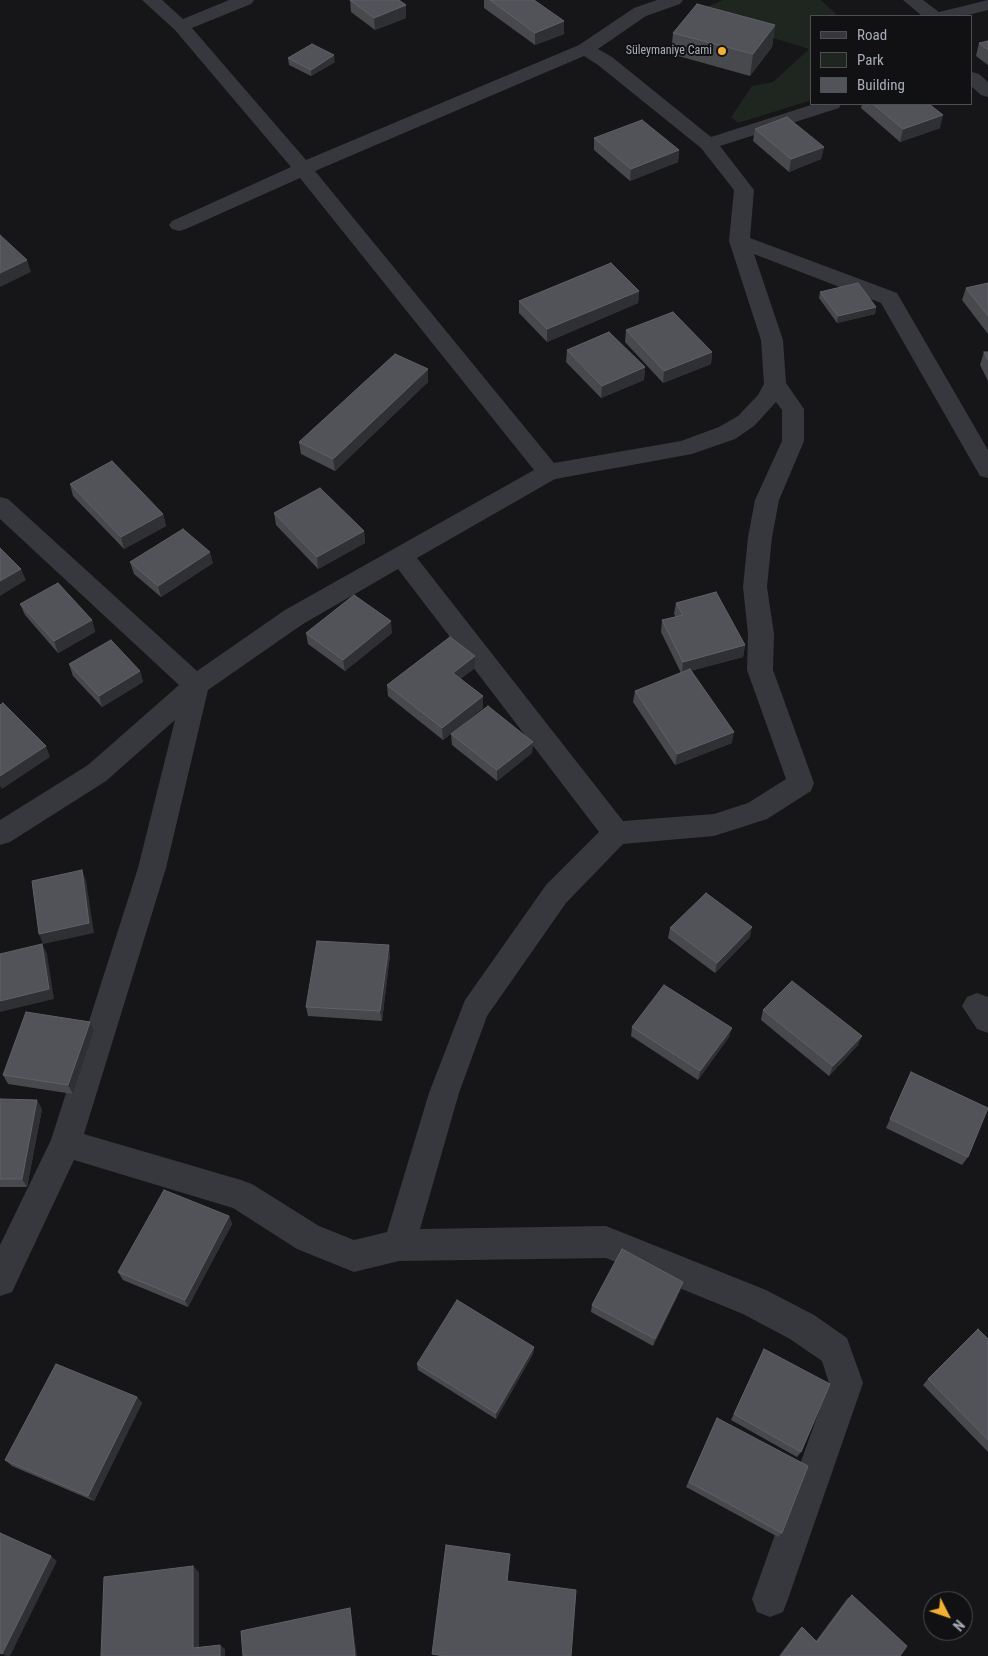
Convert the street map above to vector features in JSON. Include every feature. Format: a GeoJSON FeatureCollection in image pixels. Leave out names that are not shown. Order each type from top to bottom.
{"type":"FeatureCollection","features":[{"type":"Feature","properties":{"kind":"street"},"geometry":{"type":"LineString","coordinates":[[151,0],[181,26],[303,169],[549,472]]}},
{"type":"Feature","properties":{"kind":"street"},"geometry":{"type":"LineString","coordinates":[[181,26],[245,0]]}},
{"type":"Feature","properties":{"kind":"street"},"geometry":{"type":"LineString","coordinates":[[179,226],[303,169],[585,49],[632,6],[674,0]]}},
{"type":"Feature","properties":{"kind":"street"},"geometry":{"type":"LineString","coordinates":[[912,0],[932,15]]}},
{"type":"Feature","properties":{"kind":"street"},"geometry":{"type":"LineString","coordinates":[[948,15],[988,5]]}},
{"type":"Feature","properties":{"kind":"street"},"geometry":{"type":"LineString","coordinates":[[399,1245],[444,1093],[475,1009],[556,894],[616,833],[714,825],[757,810],[801,783],[760,670],[761,634],[755,587],[759,543],[767,500],[793,441],[793,409],[775,384],[772,340],[739,241],[744,190],[708,144],[605,61],[585,49]]}},
{"type":"Feature","properties":{"kind":"street"},"geometry":{"type":"LineString","coordinates":[[973,79],[988,91]]}},
{"type":"Feature","properties":{"kind":"street"},"geometry":{"type":"LineString","coordinates":[[708,144],[829,105]]}},
{"type":"Feature","properties":{"kind":"street"},"geometry":{"type":"LineString","coordinates":[[739,241],[889,298],[988,470]]}},
{"type":"Feature","properties":{"kind":"street"},"geometry":{"type":"LineString","coordinates":[[0,834],[98,773],[196,686],[294,617],[549,472],[684,448],[727,433],[758,412],[775,384]]}},
{"type":"Feature","properties":{"kind":"street"},"geometry":{"type":"LineString","coordinates":[[0,505],[196,686]]}},
{"type":"Feature","properties":{"kind":"street"},"geometry":{"type":"LineString","coordinates":[[402,556],[616,833]]}},
{"type":"Feature","properties":{"kind":"street"},"geometry":{"type":"LineString","coordinates":[[0,1280],[66,1143],[152,868],[196,686]]}},
{"type":"Feature","properties":{"kind":"street"},"geometry":{"type":"LineString","coordinates":[[66,1143],[241,1195],[308,1238],[354,1256],[399,1245],[606,1242],[754,1302],[802,1327],[835,1350],[846,1383],[770,1600]]}},
{"type":"Feature","properties":{"kind":"green space"},"geometry":{"type":"Polygon","coordinates":[[[723,0],[821,0],[837,15],[810,15],[810,101],[738,123],[731,117],[752,86],[773,82],[809,49],[692,13],[723,0]]]}},
{"type":"Feature","properties":{"kind":"building"},"geometry":{"type":"Polygon","coordinates":[[[350,0],[399,0],[406,5],[374,18],[350,0]]]}},
{"type":"Feature","properties":{"kind":"building"},"geometry":{"type":"Polygon","coordinates":[[[490,0],[534,0],[564,21],[535,33],[490,0]]]}},
{"type":"Feature","properties":{"kind":"building"},"geometry":{"type":"Polygon","coordinates":[[[697,4],[775,25],[753,54],[673,33],[697,4]]]}},
{"type":"Feature","properties":{"kind":"building"},"geometry":{"type":"Polygon","coordinates":[[[988,41],[988,50],[979,43],[988,41]]]}},
{"type":"Feature","properties":{"kind":"building"},"geometry":{"type":"Polygon","coordinates":[[[312,44],[334,55],[311,70],[288,58],[312,44]]]}},
{"type":"Feature","properties":{"kind":"building"},"geometry":{"type":"Polygon","coordinates":[[[874,105],[930,105],[943,115],[903,129],[874,105]]]}},
{"type":"Feature","properties":{"kind":"building"},"geometry":{"type":"Polygon","coordinates":[[[787,117],[824,147],[791,159],[755,129],[787,117]]]}},
{"type":"Feature","properties":{"kind":"building"},"geometry":{"type":"Polygon","coordinates":[[[642,120],[679,150],[631,169],[594,138],[642,120]]]}},
{"type":"Feature","properties":{"kind":"building"},"geometry":{"type":"Polygon","coordinates":[[[0,235],[27,260],[0,273],[0,235]]]}},
{"type":"Feature","properties":{"kind":"building"},"geometry":{"type":"Polygon","coordinates":[[[611,263],[639,291],[547,329],[519,301],[611,263]]]}},
{"type":"Feature","properties":{"kind":"building"},"geometry":{"type":"Polygon","coordinates":[[[858,283],[876,307],[838,316],[820,292],[858,283]]]}},
{"type":"Feature","properties":{"kind":"building"},"geometry":{"type":"Polygon","coordinates":[[[988,283],[988,316],[966,288],[988,283]]]}},
{"type":"Feature","properties":{"kind":"building"},"geometry":{"type":"Polygon","coordinates":[[[673,312],[712,352],[664,371],[626,330],[673,312]]]}},
{"type":"Feature","properties":{"kind":"building"},"geometry":{"type":"Polygon","coordinates":[[[609,332],[645,367],[602,386],[567,350],[609,332]]]}},
{"type":"Feature","properties":{"kind":"building"},"geometry":{"type":"Polygon","coordinates":[[[984,352],[988,352],[988,360],[984,352]]]}},
{"type":"Feature","properties":{"kind":"building"},"geometry":{"type":"Polygon","coordinates":[[[395,354],[428,369],[333,459],[299,442],[395,354]]]}},
{"type":"Feature","properties":{"kind":"building"},"geometry":{"type":"Polygon","coordinates":[[[112,461],[163,514],[121,537],[70,484],[112,461]]]}},
{"type":"Feature","properties":{"kind":"building"},"geometry":{"type":"Polygon","coordinates":[[[320,488],[364,531],[317,557],[274,513],[320,488]]]}},
{"type":"Feature","properties":{"kind":"building"},"geometry":{"type":"Polygon","coordinates":[[[183,529],[210,552],[158,586],[130,562],[183,529]]]}},
{"type":"Feature","properties":{"kind":"building"},"geometry":{"type":"Polygon","coordinates":[[[0,548],[21,569],[0,581],[0,548]]]}},
{"type":"Feature","properties":{"kind":"building"},"geometry":{"type":"Polygon","coordinates":[[[58,583],[92,620],[54,641],[20,604],[58,583]]]}},
{"type":"Feature","properties":{"kind":"building"},"geometry":{"type":"Polygon","coordinates":[[[716,592],[745,645],[683,662],[662,620],[683,615],[676,603],[716,592]]]}},
{"type":"Feature","properties":{"kind":"building"},"geometry":{"type":"Polygon","coordinates":[[[354,595],[391,621],[343,660],[306,633],[354,595]]]}},
{"type":"Feature","properties":{"kind":"building"},"geometry":{"type":"Polygon","coordinates":[[[450,637],[475,656],[453,673],[483,696],[442,728],[387,685],[450,637]]]}},
{"type":"Feature","properties":{"kind":"building"},"geometry":{"type":"Polygon","coordinates":[[[111,640],[140,671],[99,696],[69,664],[111,640]]]}},
{"type":"Feature","properties":{"kind":"building"},"geometry":{"type":"Polygon","coordinates":[[[690,669],[734,732],[677,754],[635,691],[690,669]]]}},
{"type":"Feature","properties":{"kind":"building"},"geometry":{"type":"Polygon","coordinates":[[[3,703],[46,746],[0,776],[0,705],[3,703]]]}},
{"type":"Feature","properties":{"kind":"building"},"geometry":{"type":"Polygon","coordinates":[[[488,706],[533,742],[497,770],[451,734],[488,706]]]}},
{"type":"Feature","properties":{"kind":"building"},"geometry":{"type":"Polygon","coordinates":[[[82,870],[89,923],[39,934],[32,881],[82,870]]]}},
{"type":"Feature","properties":{"kind":"building"},"geometry":{"type":"Polygon","coordinates":[[[706,893],[752,927],[717,963],[670,928],[706,893]]]}},
{"type":"Feature","properties":{"kind":"building"},"geometry":{"type":"Polygon","coordinates":[[[317,941],[389,945],[380,1011],[306,1007],[317,941]]]}},
{"type":"Feature","properties":{"kind":"building"},"geometry":{"type":"Polygon","coordinates":[[[42,944],[49,989],[0,1001],[0,954],[42,944]]]}},
{"type":"Feature","properties":{"kind":"building"},"geometry":{"type":"Polygon","coordinates":[[[792,981],[862,1036],[833,1066],[763,1010],[792,981]]]}},
{"type":"Feature","properties":{"kind":"building"},"geometry":{"type":"Polygon","coordinates":[[[664,985],[732,1028],[700,1071],[632,1027],[664,985]]]}},
{"type":"Feature","properties":{"kind":"building"},"geometry":{"type":"Polygon","coordinates":[[[26,1012],[90,1022],[68,1085],[3,1075],[26,1012]]]}},
{"type":"Feature","properties":{"kind":"building"},"geometry":{"type":"Polygon","coordinates":[[[911,1072],[988,1108],[968,1157],[890,1119],[911,1072]]]}},
{"type":"Feature","properties":{"kind":"building"},"geometry":{"type":"Polygon","coordinates":[[[0,1099],[37,1100],[22,1179],[0,1179],[0,1099]]]}},
{"type":"Feature","properties":{"kind":"building"},"geometry":{"type":"Polygon","coordinates":[[[164,1190],[229,1216],[185,1300],[118,1272],[164,1190]]]}},
{"type":"Feature","properties":{"kind":"building"},"geometry":{"type":"Polygon","coordinates":[[[622,1249],[683,1282],[655,1339],[592,1305],[622,1249]]]}},
{"type":"Feature","properties":{"kind":"building"},"geometry":{"type":"Polygon","coordinates":[[[457,1300],[534,1347],[496,1413],[417,1364],[457,1300]]]}},
{"type":"Feature","properties":{"kind":"building"},"geometry":{"type":"Polygon","coordinates":[[[978,1329],[988,1339],[988,1440],[928,1379],[978,1329]]]}},
{"type":"Feature","properties":{"kind":"building"},"geometry":{"type":"Polygon","coordinates":[[[764,1349],[830,1384],[801,1452],[734,1414],[764,1349]]]}},
{"type":"Feature","properties":{"kind":"building"},"geometry":{"type":"Polygon","coordinates":[[[56,1364],[137,1397],[88,1496],[5,1460],[56,1364]]]}},
{"type":"Feature","properties":{"kind":"building"},"geometry":{"type":"Polygon","coordinates":[[[717,1418],[808,1466],[782,1533],[689,1482],[717,1418]]]}},
{"type":"Feature","properties":{"kind":"building"},"geometry":{"type":"Polygon","coordinates":[[[0,1533],[51,1556],[2,1654],[0,1653],[0,1533]]]}},
{"type":"Feature","properties":{"kind":"building"},"geometry":{"type":"Polygon","coordinates":[[[446,1545],[510,1554],[507,1581],[576,1590],[571,1656],[444,1656],[432,1654],[446,1545]]]}},
{"type":"Feature","properties":{"kind":"building"},"geometry":{"type":"Polygon","coordinates":[[[193,1566],[193,1648],[220,1645],[220,1656],[101,1656],[104,1577],[193,1566]]]}},
{"type":"Feature","properties":{"kind":"building"},"geometry":{"type":"Polygon","coordinates":[[[852,1595],[907,1646],[900,1656],[781,1656],[802,1627],[817,1642],[852,1595]]]}},
{"type":"Feature","properties":{"kind":"building"},"geometry":{"type":"Polygon","coordinates":[[[350,1608],[355,1656],[243,1656],[241,1631],[350,1608]]]}},
{"type":"Feature","properties":{"kind":"place","name":"Süleymaniye Cami"},"geometry":{"type":"Point","coordinates":[722,51]}}]}
